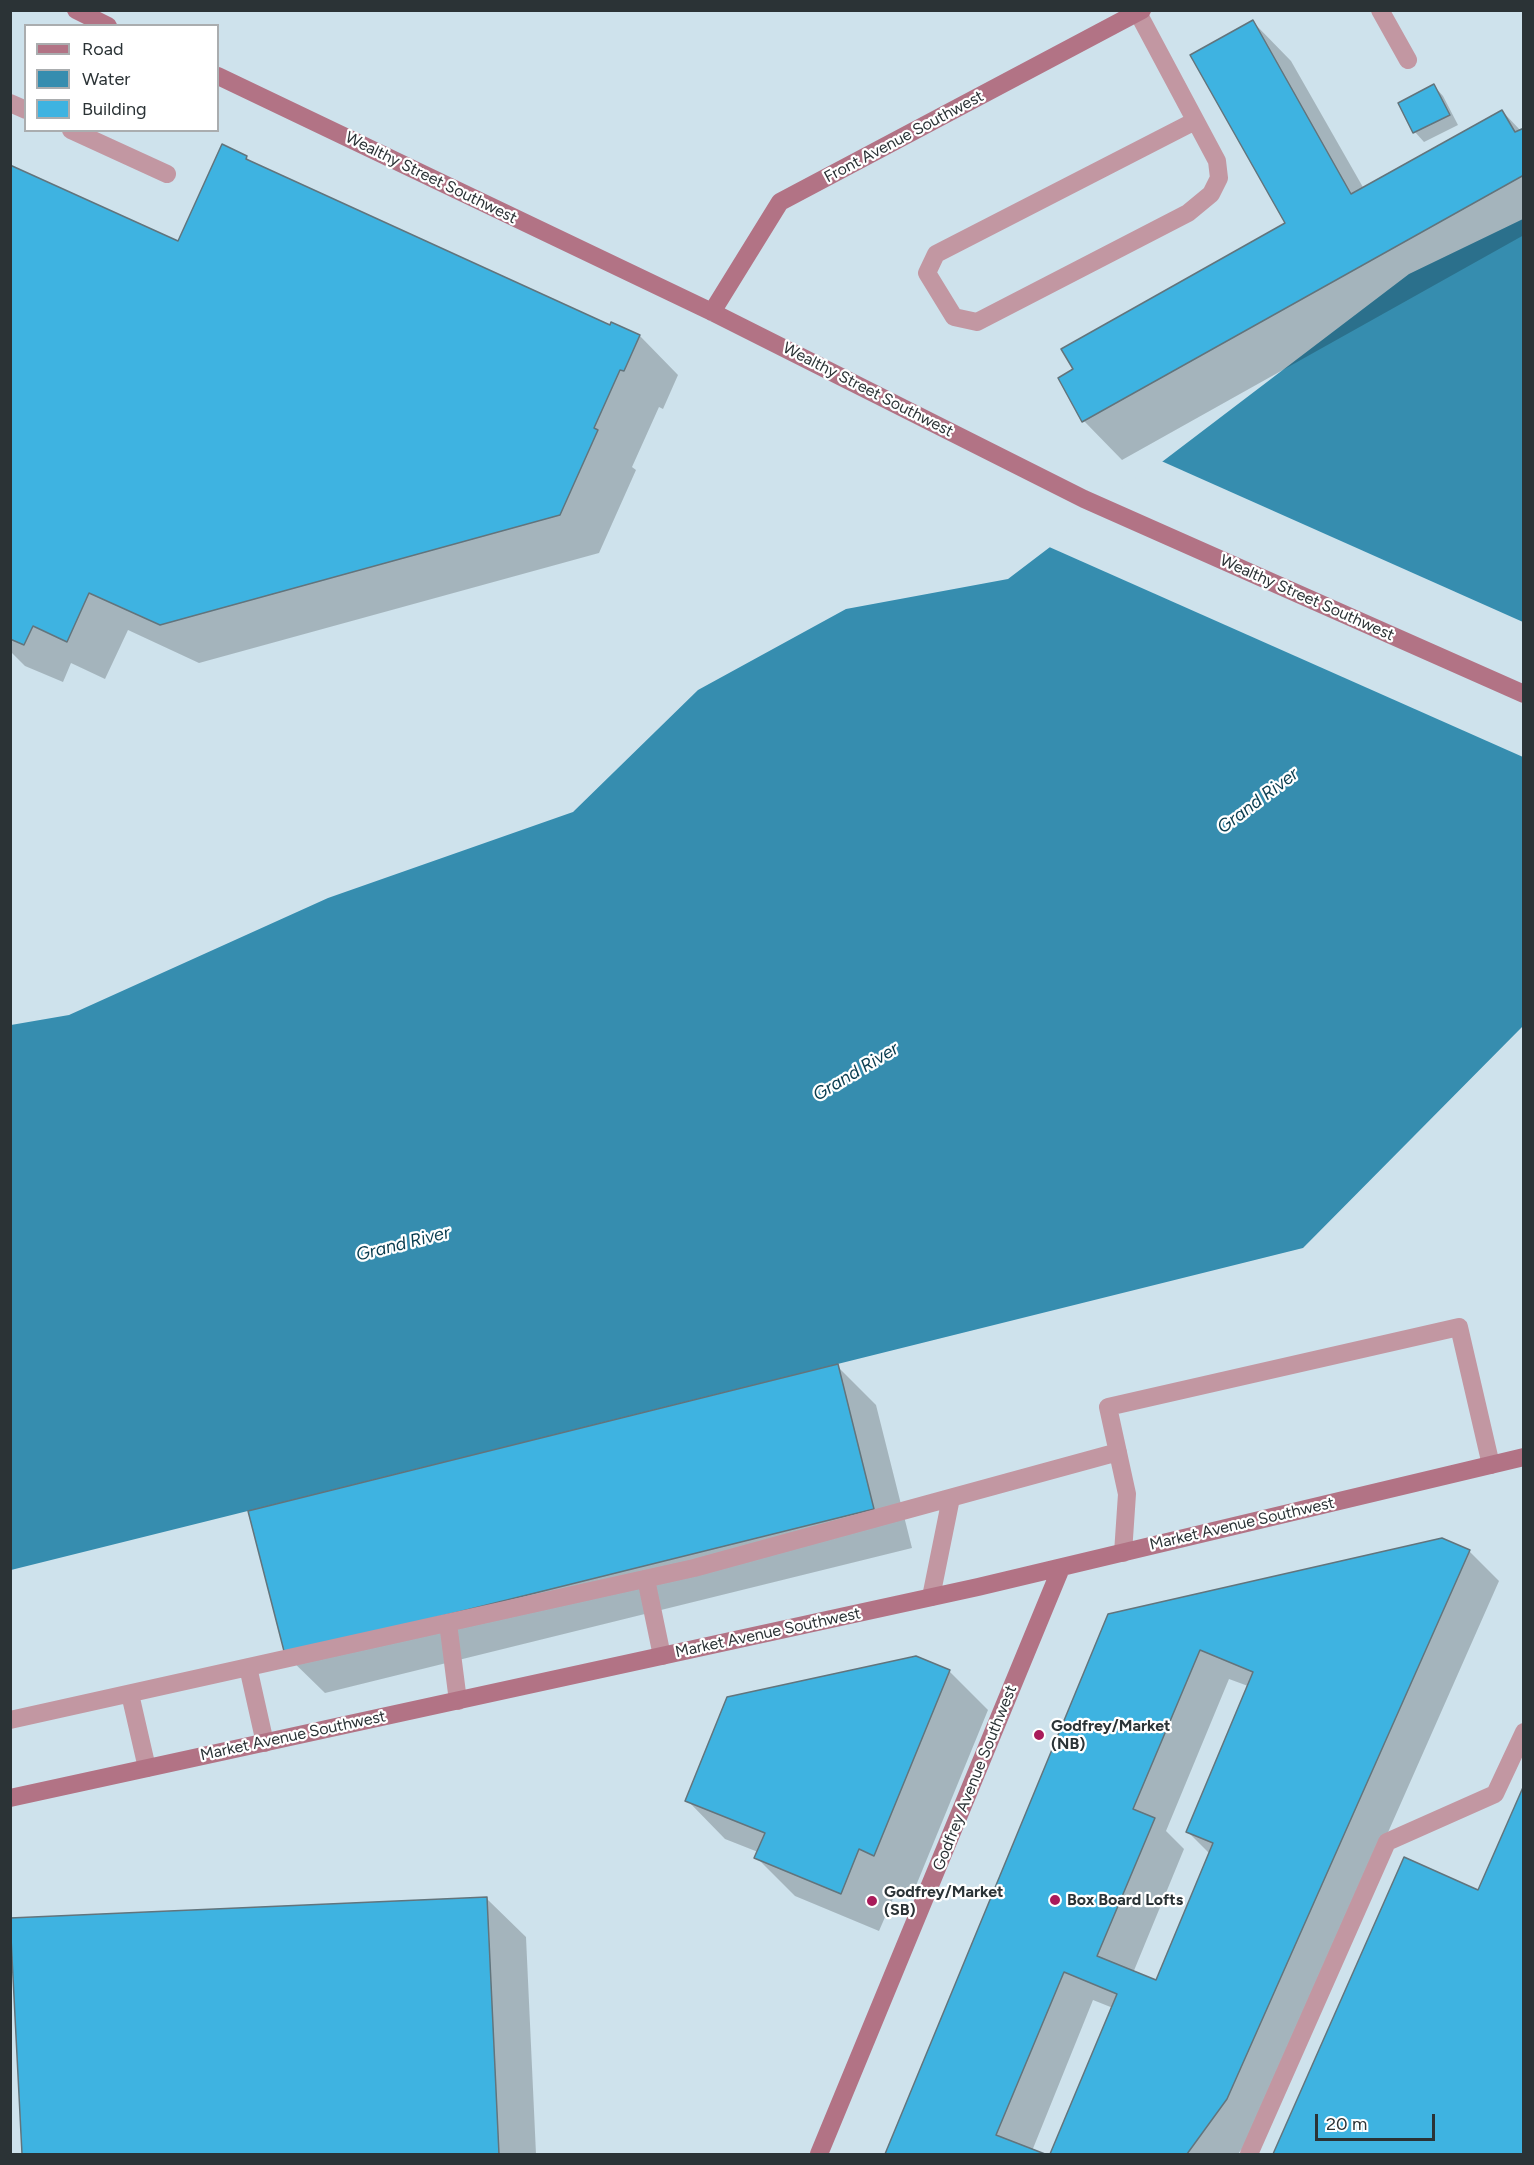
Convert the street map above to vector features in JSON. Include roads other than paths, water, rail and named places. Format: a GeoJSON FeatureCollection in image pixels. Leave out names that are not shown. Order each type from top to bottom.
{"type":"FeatureCollection","features":[{"type":"Feature","properties":{"kind":"main road"},"geometry":{"type":"LineString","coordinates":[[76,10],[104,24]]}},
{"type":"Feature","properties":{"kind":"main road","name":"Front Avenue Southwest"},"geometry":{"type":"LineString","coordinates":[[712,312],[780,202],[1140,12]]}},
{"type":"Feature","properties":{"kind":"main road","name":"Wealthy Street Southwest"},"geometry":{"type":"LineString","coordinates":[[219,76],[712,312],[1084,499],[1524,694]]}},
{"type":"Feature","properties":{"kind":"main road","name":"Market Avenue Southwest"},"geometry":{"type":"LineString","coordinates":[[10,1798],[1061,1568],[1524,1457]]}},
{"type":"Feature","properties":{"kind":"main road","name":"Godfrey Avenue Southwest"},"geometry":{"type":"LineString","coordinates":[[819,2154],[1061,1568]]}},
{"type":"Feature","properties":{"kind":"lane"},"geometry":{"type":"LineString","coordinates":[[1380,10],[1408,60]]}},
{"type":"Feature","properties":{"kind":"lane"},"geometry":{"type":"LineString","coordinates":[[1140,12],[1217,161],[1219,178],[1211,194],[1188,213],[977,322],[954,317],[927,273],[936,254],[1195,121]]}},
{"type":"Feature","properties":{"kind":"lane"},"geometry":{"type":"LineString","coordinates":[[10,103],[24,109]]}},
{"type":"Feature","properties":{"kind":"lane"},"geometry":{"type":"LineString","coordinates":[[75,132],[166,174]]}},
{"type":"Feature","properties":{"kind":"lane"},"geometry":{"type":"LineString","coordinates":[[1123,1553],[1127,1494],[1108,1407],[1459,1327],[1491,1465]]}},
{"type":"Feature","properties":{"kind":"lane"},"geometry":{"type":"LineString","coordinates":[[10,1720],[694,1568],[1118,1452]]}},
{"type":"Feature","properties":{"kind":"lane"},"geometry":{"type":"LineString","coordinates":[[931,1597],[951,1498]]}},
{"type":"Feature","properties":{"kind":"lane"},"geometry":{"type":"LineString","coordinates":[[646,1579],[662,1656]]}},
{"type":"Feature","properties":{"kind":"lane"},"geometry":{"type":"LineString","coordinates":[[448,1623],[458,1701]]}},
{"type":"Feature","properties":{"kind":"lane"},"geometry":{"type":"LineString","coordinates":[[248,1667],[265,1743]]}},
{"type":"Feature","properties":{"kind":"lane"},"geometry":{"type":"LineString","coordinates":[[130,1694],[147,1768]]}},
{"type":"Feature","properties":{"kind":"lane"},"geometry":{"type":"LineString","coordinates":[[1250,2154],[1387,1842],[1495,1794],[1524,1732]]}},
{"type":"Feature","properties":{"kind":"water","name":"Grand River"},"geometry":{"type":"Polygon","coordinates":[[[1523,219],[1523,1026],[1303,1248],[11,1570],[11,1025],[69,1015],[328,898],[573,812],[698,690],[846,609],[1008,579],[1409,274],[1523,219]]]}},
{"type":"Feature","properties":{"kind":"place","name":"Godfrey/Market (NB)"},"geometry":{"type":"Point","coordinates":[1039,1735]}},
{"type":"Feature","properties":{"kind":"place","name":"Box Board Lofts"},"geometry":{"type":"Point","coordinates":[1055,1900]}},
{"type":"Feature","properties":{"kind":"place","name":"Godfrey/Market (SB)"},"geometry":{"type":"Point","coordinates":[872,1901]}}]}
